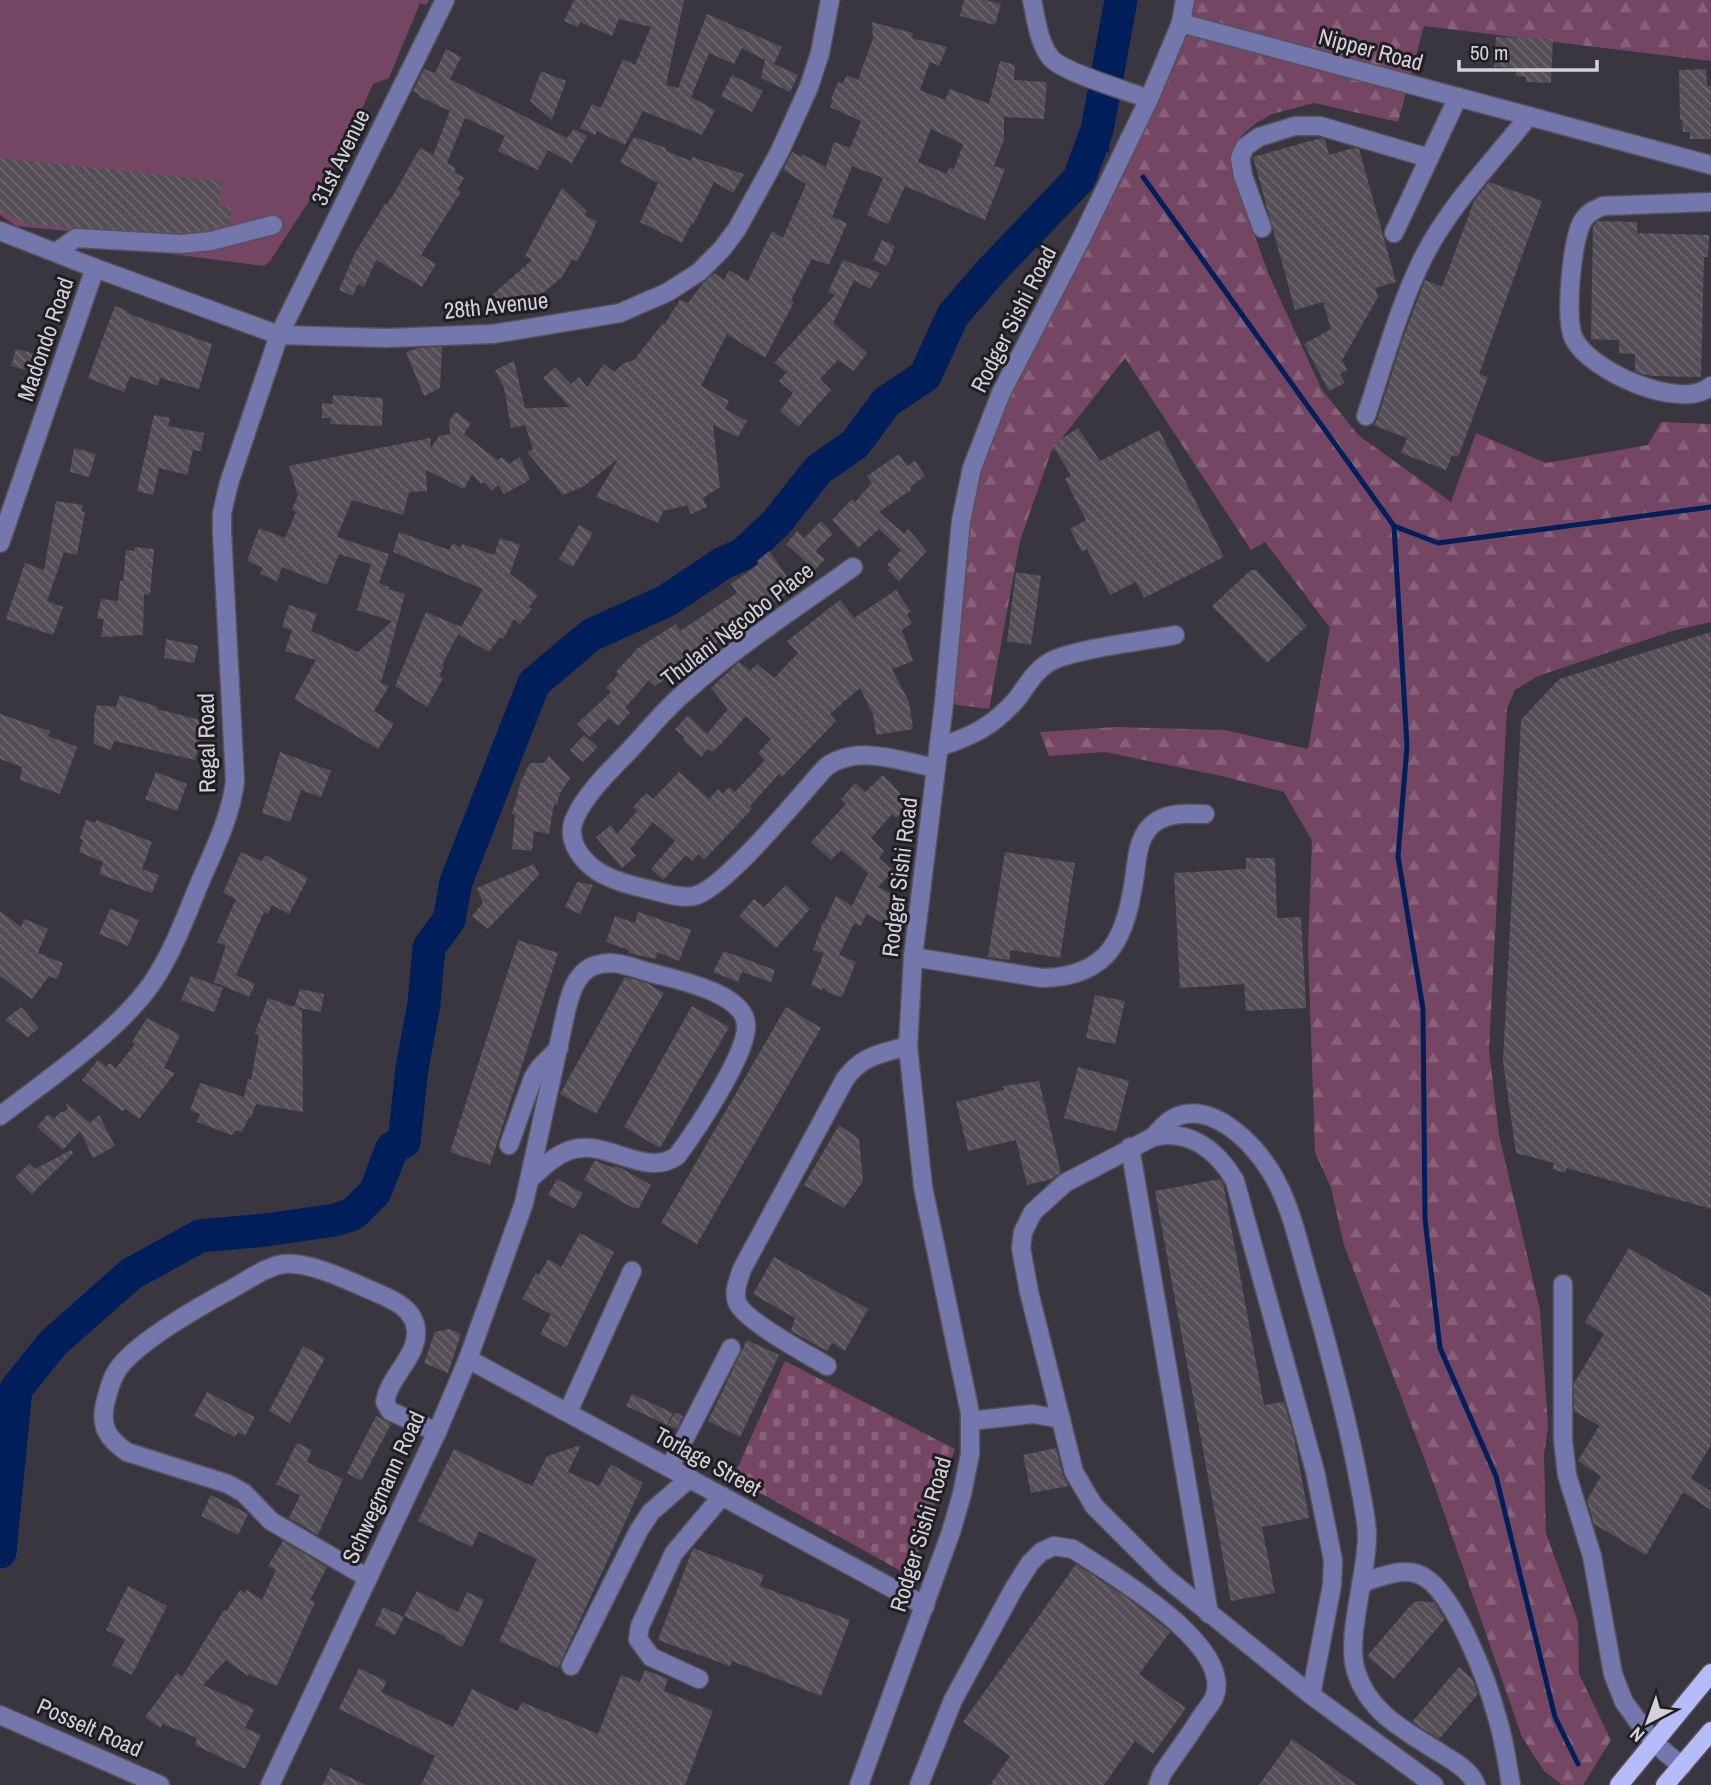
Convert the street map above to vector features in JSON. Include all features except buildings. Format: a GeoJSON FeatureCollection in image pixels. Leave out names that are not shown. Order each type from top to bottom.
{"type":"FeatureCollection","features":[{"type":"Feature","properties":{"kind":"main road"},"geometry":{"type":"LineString","coordinates":[[1619,1785],[1711,1673]]}},
{"type":"Feature","properties":{"kind":"main road"},"geometry":{"type":"LineString","coordinates":[[1665,1785],[1711,1731]]}},
{"type":"Feature","properties":{"kind":"street","name":"31st Avenue"},"geometry":{"type":"LineString","coordinates":[[278,335],[445,0]]}},
{"type":"Feature","properties":{"kind":"street","name":"28th Avenue"},"geometry":{"type":"LineString","coordinates":[[0,231],[278,335],[387,338],[493,334],[620,313],[668,292],[699,272],[737,229],[760,190],[809,87],[820,53],[830,0]]}},
{"type":"Feature","properties":{"kind":"street"},"geometry":{"type":"LineString","coordinates":[[1032,0],[1042,43],[1051,58],[1067,69],[1149,99]]}},
{"type":"Feature","properties":{"kind":"street","name":"Rodger Sishi Road"},"geometry":{"type":"LineString","coordinates":[[859,1785],[925,1606],[962,1494],[970,1454],[970,1421],[923,1187],[908,1046],[914,957],[939,747],[961,521],[972,468],[1001,393],[1081,239],[1149,99],[1181,23],[1185,0]]}},
{"type":"Feature","properties":{"kind":"street","name":"Nipper Road"},"geometry":{"type":"LineString","coordinates":[[1181,23],[1711,165]]}},
{"type":"Feature","properties":{"kind":"street"},"geometry":{"type":"LineString","coordinates":[[1394,233],[1458,97]]}},
{"type":"Feature","properties":{"kind":"street"},"geometry":{"type":"LineString","coordinates":[[1366,416],[1410,286],[1426,251],[1454,210],[1529,116]]}},
{"type":"Feature","properties":{"kind":"street"},"geometry":{"type":"LineString","coordinates":[[1262,228],[1243,176],[1240,158],[1245,147],[1259,137],[1295,126],[1320,125],[1429,158]]}},
{"type":"Feature","properties":{"kind":"street"},"geometry":{"type":"LineString","coordinates":[[1711,202],[1602,206],[1589,213],[1575,240],[1571,267],[1570,325],[1573,339],[1583,351],[1609,370],[1643,388],[1683,395],[1704,392],[1711,386]]}},
{"type":"Feature","properties":{"kind":"street"},"geometry":{"type":"LineString","coordinates":[[55,252],[76,239],[181,244],[211,242],[273,225]]}},
{"type":"Feature","properties":{"kind":"street","name":"Madondo Road"},"geometry":{"type":"LineString","coordinates":[[0,543],[95,268]]}},
{"type":"Feature","properties":{"kind":"street","name":"Regal Road"},"geometry":{"type":"LineString","coordinates":[[0,1116],[108,1030],[133,1007],[152,984],[167,958],[229,811],[235,778],[222,513],[229,483],[278,335]]}},
{"type":"Feature","properties":{"kind":"street","name":"Thulani Ngcobo Place"},"geometry":{"type":"LineString","coordinates":[[853,567],[681,695],[615,765],[579,810],[573,821],[575,847],[582,859],[597,871],[631,886],[677,896],[693,896],[720,882],[826,767],[836,760],[849,755],[866,755],[936,768]]}},
{"type":"Feature","properties":{"kind":"street"},"geometry":{"type":"LineString","coordinates":[[939,747],[981,731],[1016,699],[1045,665],[1054,660],[1175,635]]}},
{"type":"Feature","properties":{"kind":"street"},"geometry":{"type":"LineString","coordinates":[[914,957],[1042,978],[1079,973],[1099,961],[1116,944],[1127,919],[1138,847],[1154,822],[1170,814],[1205,814]]}},
{"type":"Feature","properties":{"kind":"street","name":"Schwegmann Road"},"geometry":{"type":"LineString","coordinates":[[270,1785],[437,1432],[468,1359],[524,1203],[528,1180],[572,990],[580,975],[592,967],[612,962],[706,988],[743,1013],[746,1034],[737,1057],[677,1156],[659,1164],[589,1147],[570,1150],[554,1158],[528,1180]]}},
{"type":"Feature","properties":{"kind":"street"},"geometry":{"type":"LineString","coordinates":[[827,1366],[782,1340],[744,1312],[736,1301],[736,1286],[742,1269],[845,1079],[856,1065],[872,1056],[908,1046]]}},
{"type":"Feature","properties":{"kind":"street"},"geometry":{"type":"LineString","coordinates":[[509,1145],[533,1078],[559,1048]]}},
{"type":"Feature","properties":{"kind":"street"},"geometry":{"type":"LineString","coordinates":[[1153,1137],[1172,1119],[1188,1114],[1205,1115],[1241,1136],[1271,1172],[1283,1196],[1318,1309],[1348,1423],[1367,1536],[1354,1640],[1355,1669],[1364,1694],[1390,1722],[1458,1764],[1474,1780],[1475,1785]]}},
{"type":"Feature","properties":{"kind":"street"},"geometry":{"type":"LineString","coordinates":[[1311,1695],[1332,1585],[1333,1560],[1315,1471],[1235,1181],[1216,1154],[1201,1144],[1182,1136],[1166,1134],[1153,1137],[1065,1183],[1033,1212],[1023,1232],[1020,1248],[1029,1292],[1074,1472],[1094,1506],[1165,1577],[1311,1695],[1434,1785]]}},
{"type":"Feature","properties":{"kind":"street"},"geometry":{"type":"LineString","coordinates":[[1130,1147],[1209,1614]]}},
{"type":"Feature","properties":{"kind":"street"},"geometry":{"type":"LineString","coordinates":[[368,1578],[271,1521],[244,1493],[228,1484],[127,1452],[113,1443],[103,1427],[104,1406],[113,1378],[131,1353],[199,1307],[284,1264],[307,1266],[394,1301],[407,1310],[414,1321],[414,1344],[386,1391],[385,1402],[390,1411],[437,1432]]}},
{"type":"Feature","properties":{"kind":"street"},"geometry":{"type":"LineString","coordinates":[[568,1412],[632,1271]]}},
{"type":"Feature","properties":{"kind":"street"},"geometry":{"type":"LineString","coordinates":[[1563,1284],[1563,1440],[1567,1475],[1592,1556],[1613,1674],[1623,1702],[1654,1743],[1682,1766]]}},
{"type":"Feature","properties":{"kind":"street"},"geometry":{"type":"LineString","coordinates":[[670,1467],[731,1348]]}},
{"type":"Feature","properties":{"kind":"street","name":"Torlage Street"},"geometry":{"type":"LineString","coordinates":[[468,1359],[925,1606]]}},
{"type":"Feature","properties":{"kind":"street"},"geometry":{"type":"LineString","coordinates":[[970,1421],[1033,1414],[1062,1419]]}},
{"type":"Feature","properties":{"kind":"street"},"geometry":{"type":"LineString","coordinates":[[571,1666],[639,1530],[662,1501],[690,1479]]}},
{"type":"Feature","properties":{"kind":"street"},"geometry":{"type":"LineString","coordinates":[[699,1679],[651,1657],[638,1639],[640,1626],[674,1553],[722,1496]]}},
{"type":"Feature","properties":{"kind":"street"},"geometry":{"type":"LineString","coordinates":[[919,1785],[953,1700],[1013,1590],[1030,1563],[1041,1552],[1054,1546],[1073,1549],[1174,1619],[1194,1637],[1210,1661],[1217,1678],[1214,1697],[1162,1774],[1158,1785]]}},
{"type":"Feature","properties":{"kind":"street"},"geometry":{"type":"LineString","coordinates":[[1361,1583],[1405,1571],[1421,1575],[1433,1583],[1446,1598],[1490,1691],[1511,1785]]}},
{"type":"Feature","properties":{"kind":"street","name":"Posselt Road"},"geometry":{"type":"LineString","coordinates":[[0,1715],[160,1785]]}},
{"type":"Feature","properties":{"kind":"green space"},"geometry":{"type":"Polygon","coordinates":[[[0,0],[429,0],[426,5],[420,3],[389,78],[373,84],[360,113],[362,120],[332,173],[317,189],[270,261],[264,266],[140,250],[141,238],[16,226],[0,215],[0,0]]]}},
{"type":"Feature","properties":{"kind":"green space"},"geometry":{"type":"Polygon","coordinates":[[[1186,0],[1711,0],[1711,61],[1424,26],[1398,122],[1314,103],[1272,114],[1255,124],[1241,136],[1234,151],[1238,190],[1269,275],[1322,390],[1358,435],[1451,502],[1476,433],[1546,463],[1648,445],[1661,422],[1711,424],[1711,622],[1672,631],[1538,676],[1515,690],[1507,708],[1489,1049],[1499,1135],[1540,1310],[1548,1427],[1544,1455],[1546,1533],[1578,1622],[1579,1674],[1611,1740],[1583,1785],[1562,1785],[1544,1771],[1522,1737],[1436,1490],[1344,1245],[1331,1188],[1315,1152],[1308,946],[1312,841],[1284,792],[1105,752],[1049,756],[1040,732],[1116,727],[1225,730],[1308,749],[1330,628],[1265,542],[1251,550],[1125,358],[1051,452],[1020,541],[989,709],[944,703],[972,469],[1186,0]]]}},
{"type":"Feature","properties":{"kind":"green space"},"geometry":{"type":"Polygon","coordinates":[[[785,1361],[955,1449],[910,1576],[733,1478],[785,1361]]]}},
{"type":"Feature","properties":{"kind":"waterway"},"geometry":{"type":"LineString","coordinates":[[0,1552],[16,1389],[53,1343],[131,1274],[200,1236],[335,1220],[353,1214],[375,1192],[392,1148],[404,1142],[412,1068],[424,1004],[429,947],[449,920],[456,882],[534,683],[591,635],[666,601],[723,563],[743,554],[776,523],[819,469],[855,444],[886,402],[925,376],[953,315],[1079,179],[1097,130],[1121,0]]}},
{"type":"Feature","properties":{"kind":"waterway"},"geometry":{"type":"LineString","coordinates":[[1097,130],[1107,150]]}},
{"type":"Feature","properties":{"kind":"waterway"},"geometry":{"type":"LineString","coordinates":[[1143,177],[1394,526],[1438,543],[1711,507]]}},
{"type":"Feature","properties":{"kind":"waterway"},"geometry":{"type":"LineString","coordinates":[[1394,526],[1407,746],[1398,856],[1423,1009],[1425,1219],[1440,1348],[1496,1476],[1555,1717],[1578,1764]]}}]}
